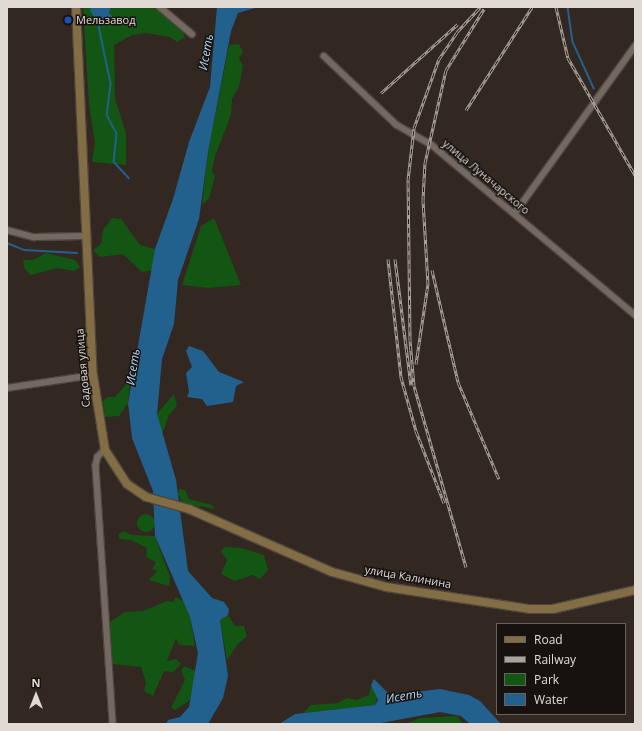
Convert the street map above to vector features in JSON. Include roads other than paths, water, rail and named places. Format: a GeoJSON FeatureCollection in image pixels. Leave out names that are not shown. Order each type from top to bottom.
{"type":"FeatureCollection","features":[{"type":"Feature","properties":{"kind":"main road","name":"Садовая улица"},"geometry":{"type":"LineString","coordinates":[[76,7],[85,236],[93,375],[105,450]]}},
{"type":"Feature","properties":{"kind":"main road","name":"улица Калинина"},"geometry":{"type":"LineString","coordinates":[[105,450],[127,484],[146,497],[189,509],[332,572],[386,586],[530,609],[553,609],[635,590]]}},
{"type":"Feature","properties":{"kind":"street"},"geometry":{"type":"LineString","coordinates":[[160,7],[192,34]]}},
{"type":"Feature","properties":{"kind":"street"},"geometry":{"type":"LineString","coordinates":[[515,213],[635,46]]}},
{"type":"Feature","properties":{"kind":"street","name":"улица Луначарского"},"geometry":{"type":"LineString","coordinates":[[324,56],[397,125],[432,145],[635,315]]}},
{"type":"Feature","properties":{"kind":"street"},"geometry":{"type":"LineString","coordinates":[[7,230],[34,238],[85,236]]}},
{"type":"Feature","properties":{"kind":"street"},"geometry":{"type":"LineString","coordinates":[[7,388],[93,375]]}},
{"type":"Feature","properties":{"kind":"street"},"geometry":{"type":"LineString","coordinates":[[105,450],[98,457],[96,466],[113,724]]}},
{"type":"Feature","properties":{"kind":"water"},"geometry":{"type":"Polygon","coordinates":[[[91,7],[111,7],[109,13],[113,17],[105,19],[104,24],[99,26],[90,10],[91,7]]]}},
{"type":"Feature","properties":{"kind":"water"},"geometry":{"type":"Polygon","coordinates":[[[217,7],[259,7],[238,13],[231,31],[208,152],[199,219],[178,280],[174,324],[162,359],[157,414],[176,480],[188,571],[212,598],[224,602],[229,609],[228,615],[220,620],[228,676],[223,698],[208,724],[166,724],[168,720],[180,717],[189,707],[198,653],[190,617],[155,536],[153,491],[132,438],[128,403],[155,249],[173,199],[189,142],[210,87],[217,7]]]}},
{"type":"Feature","properties":{"kind":"water"},"geometry":{"type":"Polygon","coordinates":[[[189,346],[203,351],[219,372],[244,382],[236,386],[233,402],[207,406],[202,399],[187,397],[189,392],[186,373],[192,367],[186,351],[189,346]]]}},
{"type":"Feature","properties":{"kind":"water","name":"Исеть"},"geometry":{"type":"Polygon","coordinates":[[[374,679],[390,695],[440,689],[469,695],[480,701],[501,724],[470,724],[461,716],[440,712],[376,724],[279,724],[295,714],[375,705],[378,700],[371,685],[374,679]]]}},
{"type":"Feature","properties":{"kind":"waterway"},"geometry":{"type":"LineString","coordinates":[[568,7],[573,42],[594,88]]}},
{"type":"Feature","properties":{"kind":"waterway"},"geometry":{"type":"LineString","coordinates":[[99,26],[111,84],[107,115],[117,134],[114,162],[129,178]]}},
{"type":"Feature","properties":{"kind":"waterway"},"geometry":{"type":"LineString","coordinates":[[7,243],[24,250],[77,253]]}},
{"type":"Feature","properties":{"kind":"railway"},"geometry":{"type":"LineString","coordinates":[[466,567],[414,386],[410,340],[408,180],[414,128],[439,59],[457,32],[480,7]]}},
{"type":"Feature","properties":{"kind":"railway"},"geometry":{"type":"LineString","coordinates":[[466,110],[532,7]]}},
{"type":"Feature","properties":{"kind":"railway"},"geometry":{"type":"LineString","coordinates":[[556,7],[568,58],[635,175]]}},
{"type":"Feature","properties":{"kind":"railway"},"geometry":{"type":"LineString","coordinates":[[416,364],[428,284],[423,200],[425,163],[446,70],[484,9]]}},
{"type":"Feature","properties":{"kind":"railway"},"geometry":{"type":"LineString","coordinates":[[381,93],[458,24]]}},
{"type":"Feature","properties":{"kind":"railway"},"geometry":{"type":"LineString","coordinates":[[388,259],[401,377],[416,431],[444,503]]}},
{"type":"Feature","properties":{"kind":"railway"},"geometry":{"type":"LineString","coordinates":[[395,259],[411,385]]}},
{"type":"Feature","properties":{"kind":"railway"},"geometry":{"type":"LineString","coordinates":[[432,270],[458,382],[499,479]]}},
{"type":"Feature","properties":{"kind":"place","name":"Мельзавод"},"geometry":{"type":"Point","coordinates":[68,20]}}]}
